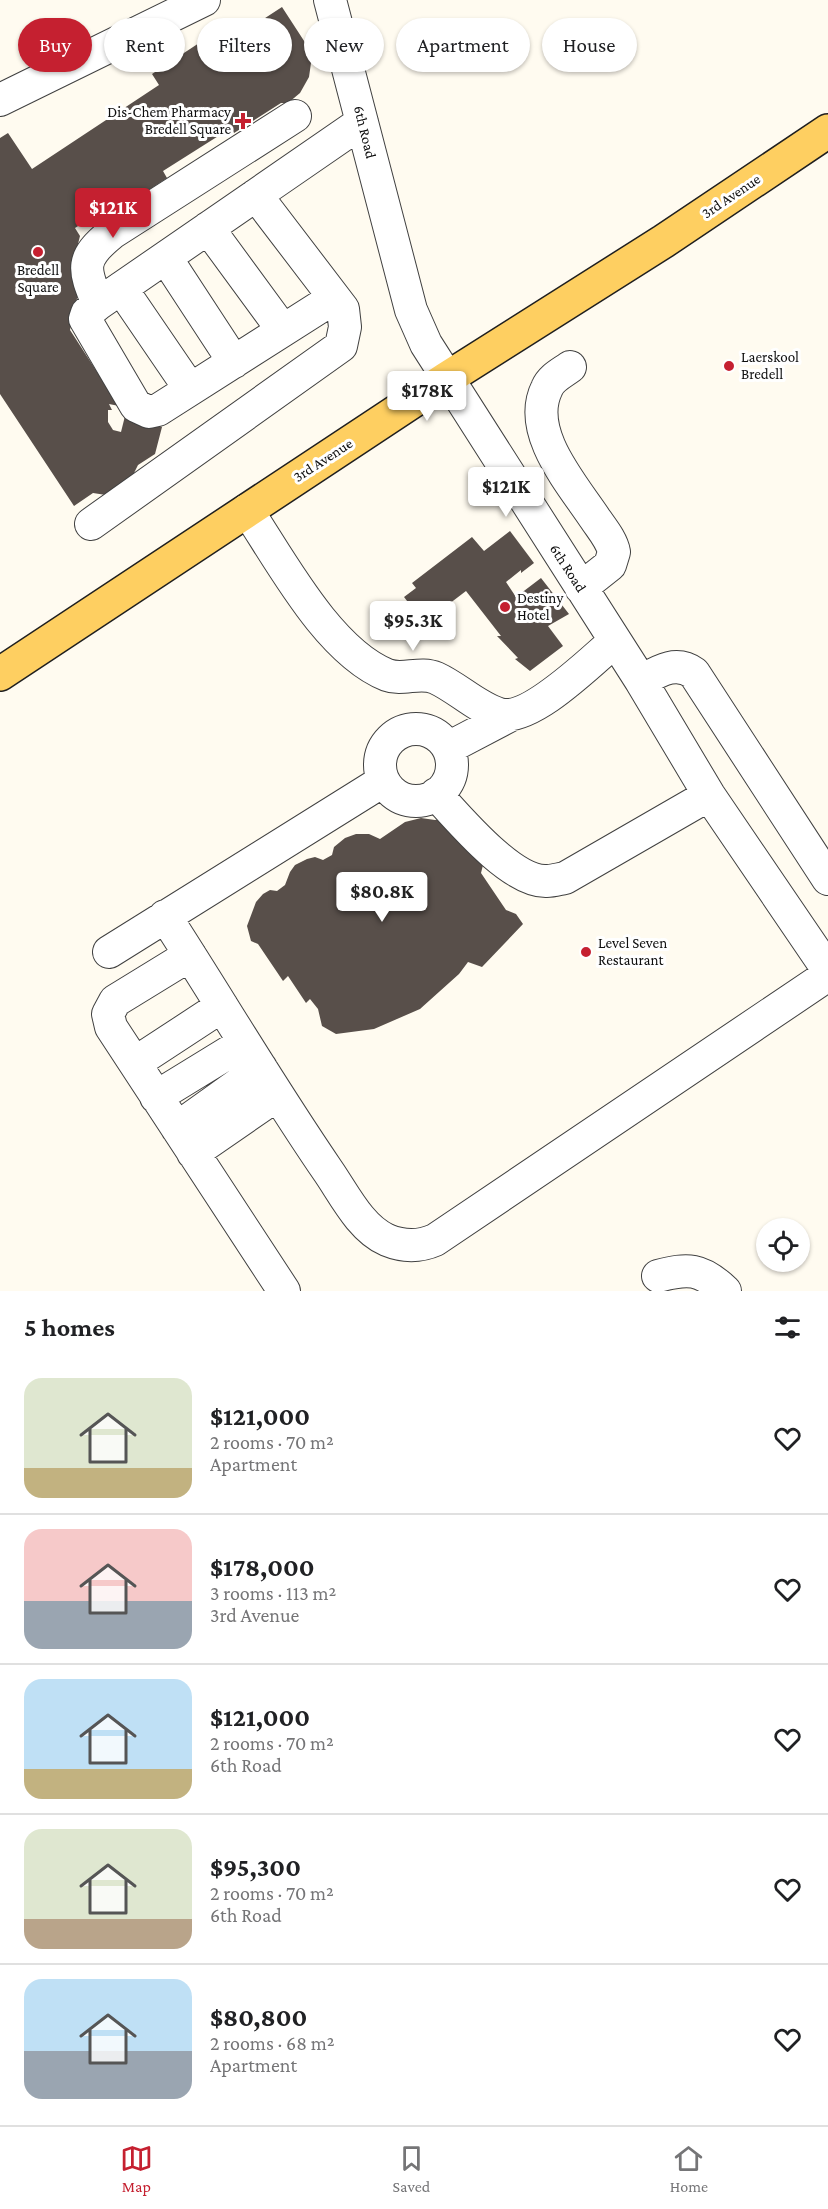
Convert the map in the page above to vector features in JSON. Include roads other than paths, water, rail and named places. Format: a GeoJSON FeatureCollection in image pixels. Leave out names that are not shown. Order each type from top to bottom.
{"type":"FeatureCollection","features":[{"type":"Feature","properties":{"kind":"main road","name":"3rd Avenue"},"geometry":{"type":"LineString","coordinates":[[0,674],[446,379],[664,241],[828,131]]}},
{"type":"Feature","properties":{"kind":"street"},"geometry":{"type":"LineString","coordinates":[[0,100],[204,0]]}},
{"type":"Feature","properties":{"kind":"street","name":"6th Road"},"geometry":{"type":"LineString","coordinates":[[330,0],[411,310],[426,344],[446,379],[641,681],[709,795],[828,970]]}},
{"type":"Feature","properties":{"kind":"street"},"geometry":{"type":"LineString","coordinates":[[190,389],[110,296],[87,275],[89,255],[112,233],[294,116]]}},
{"type":"Feature","properties":{"kind":"street"},"geometry":{"type":"LineString","coordinates":[[334,298],[158,410],[149,412],[136,406],[86,324],[87,313],[110,296],[362,122]]}},
{"type":"Feature","properties":{"kind":"street"},"geometry":{"type":"LineString","coordinates":[[91,524],[341,346],[345,327],[343,309],[253,197],[222,163]]}},
{"type":"Feature","properties":{"kind":"street"},"geometry":{"type":"LineString","coordinates":[[208,228],[282,329]]}},
{"type":"Feature","properties":{"kind":"street"},"geometry":{"type":"LineString","coordinates":[[166,258],[234,362]]}},
{"type":"Feature","properties":{"kind":"street"},"geometry":{"type":"LineString","coordinates":[[570,367],[554,378],[547,387],[542,400],[541,417],[544,435],[551,452],[606,534],[614,552],[610,565],[581,588]]}},
{"type":"Feature","properties":{"kind":"street"},"geometry":{"type":"LineString","coordinates":[[247,510],[299,592],[333,632],[365,662],[396,678],[422,676],[436,678],[478,705],[509,716]]}},
{"type":"Feature","properties":{"kind":"street"},"geometry":{"type":"LineString","coordinates":[[448,748],[509,716],[537,706],[615,641]]}},
{"type":"Feature","properties":{"kind":"street"},"geometry":{"type":"LineString","coordinates":[[641,681],[672,667],[687,668],[694,673],[828,879]]}},
{"type":"Feature","properties":{"kind":"street"},"geometry":{"type":"LineString","coordinates":[[414,728],[434,733],[448,748],[452,758],[449,778],[436,794],[427,799],[407,800],[389,789],[383,781],[380,771],[382,751],[387,742],[404,730],[414,728]]}},
{"type":"Feature","properties":{"kind":"street"},"geometry":{"type":"LineString","coordinates":[[109,952],[383,781]]}},
{"type":"Feature","properties":{"kind":"street"},"geometry":{"type":"LineString","coordinates":[[436,794],[503,862],[518,874],[545,882],[565,878],[709,795]]}},
{"type":"Feature","properties":{"kind":"street"},"geometry":{"type":"LineString","coordinates":[[165,916],[265,1075],[365,1223],[386,1239],[405,1245],[420,1246],[435,1240],[828,975]]}},
{"type":"Feature","properties":{"kind":"street"},"geometry":{"type":"LineString","coordinates":[[190,955],[115,1001],[108,1014],[111,1027],[284,1291]]}},
{"type":"Feature","properties":{"kind":"street"},"geometry":{"type":"LineString","coordinates":[[135,1064],[222,1006]]}},
{"type":"Feature","properties":{"kind":"street"},"geometry":{"type":"LineString","coordinates":[[180,1133],[265,1075]]}},
{"type":"Feature","properties":{"kind":"street"},"geometry":{"type":"LineString","coordinates":[[180,1133],[265,1075]]}},
{"type":"Feature","properties":{"kind":"street"},"geometry":{"type":"LineString","coordinates":[[658,1276],[683,1269],[700,1273],[724,1291]]}},
{"type":"Feature","properties":{"kind":"place","name":"Dis-Chem Pharmacy Bredell Square"},"geometry":{"type":"Point","coordinates":[243,121]}},
{"type":"Feature","properties":{"kind":"place","name":"Bredell Square"},"geometry":{"type":"Point","coordinates":[38,252]}},
{"type":"Feature","properties":{"kind":"place","name":"Laerskool Bredell"},"geometry":{"type":"Point","coordinates":[729,366]}},
{"type":"Feature","properties":{"kind":"place","name":"Destiny Hotel"},"geometry":{"type":"Point","coordinates":[505,607]}},
{"type":"Feature","properties":{"kind":"place","name":"Level Seven Restaurant"},"geometry":{"type":"Point","coordinates":[586,952]}}]}
